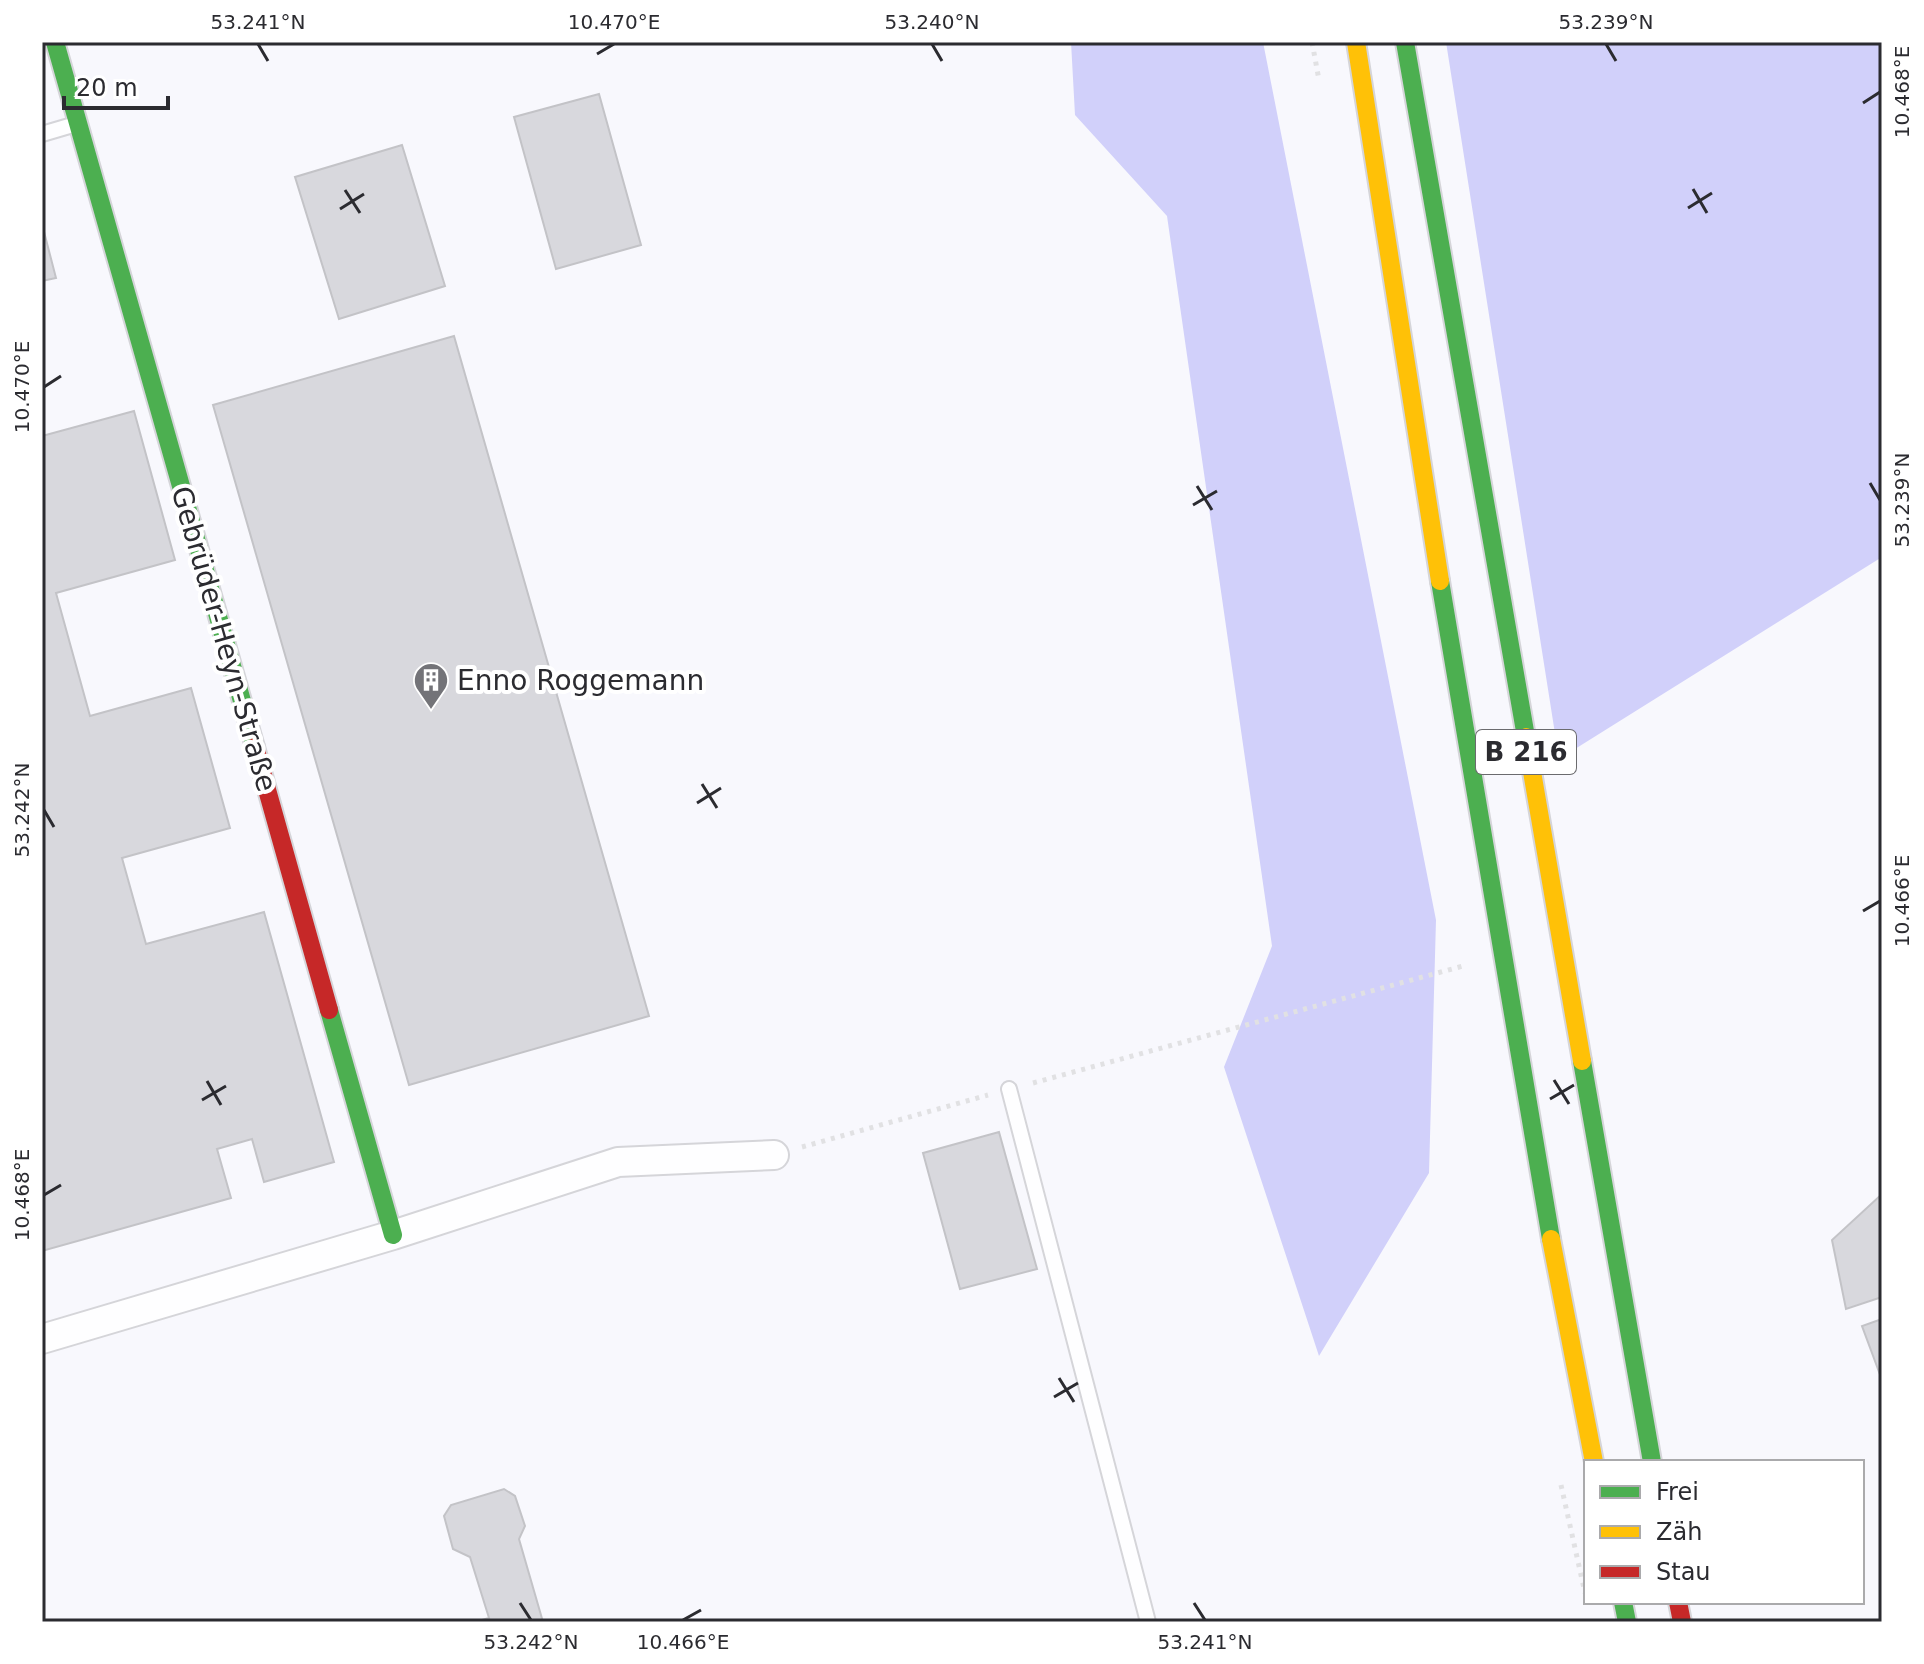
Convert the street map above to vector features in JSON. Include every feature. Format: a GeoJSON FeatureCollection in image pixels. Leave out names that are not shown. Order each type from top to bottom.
{"type":"FeatureCollection","features":[{"type":"Feature","properties":{"kind":"main road","name":"Gebrüder-Heyn-Straße"},"geometry":{"type":"LineString","coordinates":[[55,42],[393,1235]]}},
{"type":"Feature","properties":{"kind":"main road","name":"B 216"},"geometry":{"type":"LineString","coordinates":[[1356,42],[1499,933],[1563,1310],[1594,1460]]}},
{"type":"Feature","properties":{"kind":"main road","name":"B 216"},"geometry":{"type":"LineString","coordinates":[[1405,42],[1652,1460]]}},
{"type":"Feature","properties":{"kind":"street"},"geometry":{"type":"LineString","coordinates":[[42,1339],[393,1235],[618,1162],[774,1155]]}},
{"type":"Feature","properties":{"kind":"lane"},"geometry":{"type":"LineString","coordinates":[[42,134],[78,123]]}},
{"type":"Feature","properties":{"kind":"lane"},"geometry":{"type":"LineString","coordinates":[[1009,1089],[1148,1622]]}},
{"type":"Feature","properties":{"kind":"path"},"geometry":{"type":"LineString","coordinates":[[774,1155],[1469,965]]}},
{"type":"Feature","properties":{"kind":"shaded area"},"geometry":{"type":"Polygon","coordinates":[[[1071,42],[1263,42],[1436,920],[1429,1173],[1319,1356],[1224,1067],[1272,946],[1167,216],[1075,115],[1071,42]]]}},
{"type":"Feature","properties":{"kind":"shaded area"},"geometry":{"type":"Polygon","coordinates":[[[1446,42],[1882,42],[1882,557],[1559,759],[1446,42]]]}},
{"type":"Feature","properties":{"kind":"building"},"geometry":{"type":"Polygon","coordinates":[[[599,94],[641,245],[556,269],[514,117],[599,94]]]}},
{"type":"Feature","properties":{"kind":"building"},"geometry":{"type":"Polygon","coordinates":[[[402,145],[445,286],[339,319],[295,177],[402,145]]]}},
{"type":"Feature","properties":{"kind":"building"},"geometry":{"type":"Polygon","coordinates":[[[42,224],[56,278],[42,281],[42,224]]]}},
{"type":"Feature","properties":{"kind":"building","name":"Enno Roggemann"},"geometry":{"type":"Polygon","coordinates":[[[454,336],[649,1016],[409,1085],[213,405],[454,336]]]}},
{"type":"Feature","properties":{"kind":"building"},"geometry":{"type":"Polygon","coordinates":[[[134,411],[175,560],[56,593],[90,716],[191,688],[230,828],[122,858],[146,944],[264,912],[334,1162],[264,1182],[252,1139],[217,1149],[231,1198],[42,1251],[42,436],[134,411]]]}},
{"type":"Feature","properties":{"kind":"building"},"geometry":{"type":"Polygon","coordinates":[[[999,1132],[1037,1269],[960,1289],[923,1153],[999,1132]]]}},
{"type":"Feature","properties":{"kind":"building"},"geometry":{"type":"Polygon","coordinates":[[[1882,1194],[1882,1297],[1846,1309],[1832,1240],[1882,1194]]]}},
{"type":"Feature","properties":{"kind":"building"},"geometry":{"type":"Polygon","coordinates":[[[1882,1319],[1882,1380],[1862,1326],[1882,1319]]]}},
{"type":"Feature","properties":{"kind":"building"},"geometry":{"type":"Polygon","coordinates":[[[504,1489],[515,1496],[525,1526],[519,1539],[543,1622],[475,1622],[489,1618],[470,1557],[453,1549],[444,1516],[451,1505],[504,1489]]]}},
{"type":"Feature","properties":{"kind":"traffic: fast"},"geometry":{"type":"LineString","coordinates":[[55,42],[255,747]]}},
{"type":"Feature","properties":{"kind":"traffic: fast"},"geometry":{"type":"LineString","coordinates":[[1405,42],[1526,737]]}},
{"type":"Feature","properties":{"kind":"traffic: fast"},"geometry":{"type":"LineString","coordinates":[[1440,581],[1551,1239]]}},
{"type":"Feature","properties":{"kind":"traffic: fast"},"geometry":{"type":"LineString","coordinates":[[329,1010],[393,1235]]}},
{"type":"Feature","properties":{"kind":"traffic: fast"},"geometry":{"type":"LineString","coordinates":[[1582,1061],[1652,1460]]}},
{"type":"Feature","properties":{"kind":"traffic: fast"},"geometry":{"type":"LineString","coordinates":[[1623,1604],[1627,1622]]}},
{"type":"Feature","properties":{"kind":"traffic: slow"},"geometry":{"type":"LineString","coordinates":[[1356,42],[1440,581]]}},
{"type":"Feature","properties":{"kind":"traffic: slow"},"geometry":{"type":"LineString","coordinates":[[1526,737],[1582,1061]]}},
{"type":"Feature","properties":{"kind":"traffic: slow"},"geometry":{"type":"LineString","coordinates":[[1551,1239],[1594,1460]]}},
{"type":"Feature","properties":{"kind":"traffic: jam"},"geometry":{"type":"LineString","coordinates":[[255,747],[329,1010]]}},
{"type":"Feature","properties":{"kind":"traffic: jam"},"geometry":{"type":"LineString","coordinates":[[1678,1604],[1682,1622]]}},
{"type":"Feature","properties":{"kind":"place","name":"Enno Roggemann"},"geometry":{"type":"Point","coordinates":[431,711]}}]}
